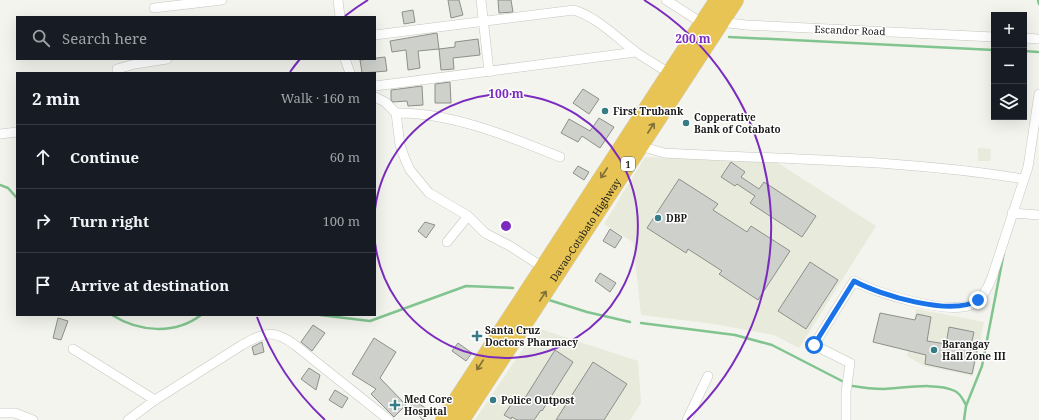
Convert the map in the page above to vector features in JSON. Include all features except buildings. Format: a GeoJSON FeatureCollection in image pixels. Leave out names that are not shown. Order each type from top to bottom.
{"type":"FeatureCollection","features":[{"type":"Feature","properties":{"kind":"highway","name":"Davao-Cotabato Highway"},"geometry":{"type":"LineString","coordinates":[[461,420],[623,158],[670,74],[713,17],[735,0]]}},
{"type":"Feature","properties":{"kind":"highway","name":"Davao-Cotabato Highway"},"geometry":{"type":"LineString","coordinates":[[623,158],[640,146],[713,17]]}},
{"type":"Feature","properties":{"kind":"highway","name":"Davao-Cotabato Highway"},"geometry":{"type":"LineString","coordinates":[[444,420],[544,268],[592,206]]}},
{"type":"Feature","properties":{"kind":"street"},"geometry":{"type":"LineString","coordinates":[[154,8],[222,0]]}},
{"type":"Feature","properties":{"kind":"street"},"geometry":{"type":"LineString","coordinates":[[338,0],[340,16]]}},
{"type":"Feature","properties":{"kind":"street"},"geometry":{"type":"LineString","coordinates":[[481,0],[489,72]]}},
{"type":"Feature","properties":{"kind":"street"},"geometry":{"type":"LineString","coordinates":[[666,0],[713,17]]}},
{"type":"Feature","properties":{"kind":"street"},"geometry":{"type":"LineString","coordinates":[[376,35],[574,10],[584,13],[604,26],[636,52],[670,74]]}},
{"type":"Feature","properties":{"kind":"street","name":"Escandor Road"},"geometry":{"type":"LineString","coordinates":[[713,17],[746,25],[991,37]]}},
{"type":"Feature","properties":{"kind":"street"},"geometry":{"type":"LineString","coordinates":[[1027,38],[1039,39]]}},
{"type":"Feature","properties":{"kind":"street"},"geometry":{"type":"LineString","coordinates":[[376,86],[636,52]]}},
{"type":"Feature","properties":{"kind":"street"},"geometry":{"type":"LineString","coordinates":[[117,72],[117,69],[135,64],[161,60]]}},
{"type":"Feature","properties":{"kind":"street"},"geometry":{"type":"LineString","coordinates":[[346,60],[350,72]]}},
{"type":"Feature","properties":{"kind":"street"},"geometry":{"type":"LineString","coordinates":[[131,72],[135,64]]}},
{"type":"Feature","properties":{"kind":"street"},"geometry":{"type":"LineString","coordinates":[[846,420],[846,387],[850,363],[814,345],[854,281],[874,291],[900,298],[948,307],[971,305],[978,300],[989,286],[1024,179],[1031,153],[1039,94]]}},
{"type":"Feature","properties":{"kind":"street"},"geometry":{"type":"LineString","coordinates":[[376,98],[385,102],[396,113],[400,145],[410,170],[429,192],[468,216],[485,233],[510,246],[544,268]]}},
{"type":"Feature","properties":{"kind":"street"},"geometry":{"type":"LineString","coordinates":[[396,113],[424,115],[472,126],[560,157]]}},
{"type":"Feature","properties":{"kind":"street"},"geometry":{"type":"LineString","coordinates":[[0,134],[16,132]]}},
{"type":"Feature","properties":{"kind":"street"},"geometry":{"type":"LineString","coordinates":[[640,146],[664,153],[953,168],[1024,179]]}},
{"type":"Feature","properties":{"kind":"street"},"geometry":{"type":"LineString","coordinates":[[1012,213],[1039,215]]}},
{"type":"Feature","properties":{"kind":"street"},"geometry":{"type":"LineString","coordinates":[[447,242],[468,216]]}},
{"type":"Feature","properties":{"kind":"street"},"geometry":{"type":"LineString","coordinates":[[128,420],[155,400],[242,345],[260,335],[274,333],[283,336],[295,345],[389,420]]}},
{"type":"Feature","properties":{"kind":"street"},"geometry":{"type":"LineString","coordinates":[[74,349],[155,400]]}},
{"type":"Feature","properties":{"kind":"street"},"geometry":{"type":"LineString","coordinates":[[688,420],[708,376]]}},
{"type":"Feature","properties":{"kind":"street"},"geometry":{"type":"LineString","coordinates":[[0,413],[15,413],[33,420]]}},
{"type":"Feature","properties":{"kind":"shaded area"},"geometry":{"type":"Polygon","coordinates":[[[978,148],[991,149],[990,161],[978,161],[978,148]]]}},
{"type":"Feature","properties":{"kind":"shaded area"},"geometry":{"type":"Polygon","coordinates":[[[645,157],[778,163],[876,226],[799,348],[774,335],[714,324],[641,315],[633,242],[604,224],[645,157]]]}},
{"type":"Feature","properties":{"kind":"shaded area"},"geometry":{"type":"Polygon","coordinates":[[[916,309],[984,322],[973,376],[924,366],[907,356],[916,309]]]}},
{"type":"Feature","properties":{"kind":"shaded area"},"geometry":{"type":"Polygon","coordinates":[[[537,328],[638,361],[641,403],[630,420],[475,420],[537,328]]]}},
{"type":"Feature","properties":{"kind":"waterway"},"geometry":{"type":"LineString","coordinates":[[1038,0],[1039,4]]}},
{"type":"Feature","properties":{"kind":"waterway"},"geometry":{"type":"LineString","coordinates":[[729,37],[991,50]]}},
{"type":"Feature","properties":{"kind":"waterway"},"geometry":{"type":"LineString","coordinates":[[1027,51],[1038,52]]}},
{"type":"Feature","properties":{"kind":"waterway"},"geometry":{"type":"LineString","coordinates":[[0,185],[8,188],[16,197]]}},
{"type":"Feature","properties":{"kind":"waterway"},"geometry":{"type":"LineString","coordinates":[[964,420],[966,406],[982,366],[1004,252]]}},
{"type":"Feature","properties":{"kind":"waterway"},"geometry":{"type":"LineString","coordinates":[[328,316],[370,321],[466,286],[513,288]]}},
{"type":"Feature","properties":{"kind":"waterway"},"geometry":{"type":"LineString","coordinates":[[549,300],[587,312],[630,322]]}},
{"type":"Feature","properties":{"kind":"waterway"},"geometry":{"type":"LineString","coordinates":[[114,316],[134,325],[157,329],[180,326],[199,316]]}},
{"type":"Feature","properties":{"kind":"waterway"},"geometry":{"type":"LineString","coordinates":[[641,323],[735,335],[772,345],[842,381]]}},
{"type":"Feature","properties":{"kind":"waterway"},"geometry":{"type":"LineString","coordinates":[[853,386],[884,389],[920,386],[948,388],[957,392],[962,397],[966,405]]}},
{"type":"Feature","properties":{"kind":"place","name":"First Trubank"},"geometry":{"type":"Point","coordinates":[605,111]}},
{"type":"Feature","properties":{"kind":"place","name":"Copperative Bank of Cotabato"},"geometry":{"type":"Point","coordinates":[686,123]}},
{"type":"Feature","properties":{"kind":"place","name":"DBP"},"geometry":{"type":"Point","coordinates":[658,218]}},
{"type":"Feature","properties":{"kind":"place","name":"Santa Cruz Doctors Pharmacy"},"geometry":{"type":"Point","coordinates":[477,336]}},
{"type":"Feature","properties":{"kind":"place","name":"Barangay Hall Zone III"},"geometry":{"type":"Point","coordinates":[934,350]}},
{"type":"Feature","properties":{"kind":"place","name":"Police Outpost"},"geometry":{"type":"Point","coordinates":[493,400]}},
{"type":"Feature","properties":{"kind":"place","name":"Med Core Hospital"},"geometry":{"type":"Point","coordinates":[395,405]}},
{"type":"Feature","properties":{"kind":"route"},"geometry":{"type":"LineString","coordinates":[[814,345],[854,281],[886,295],[943,306],[962,307],[971,305],[978,300]]}}]}
